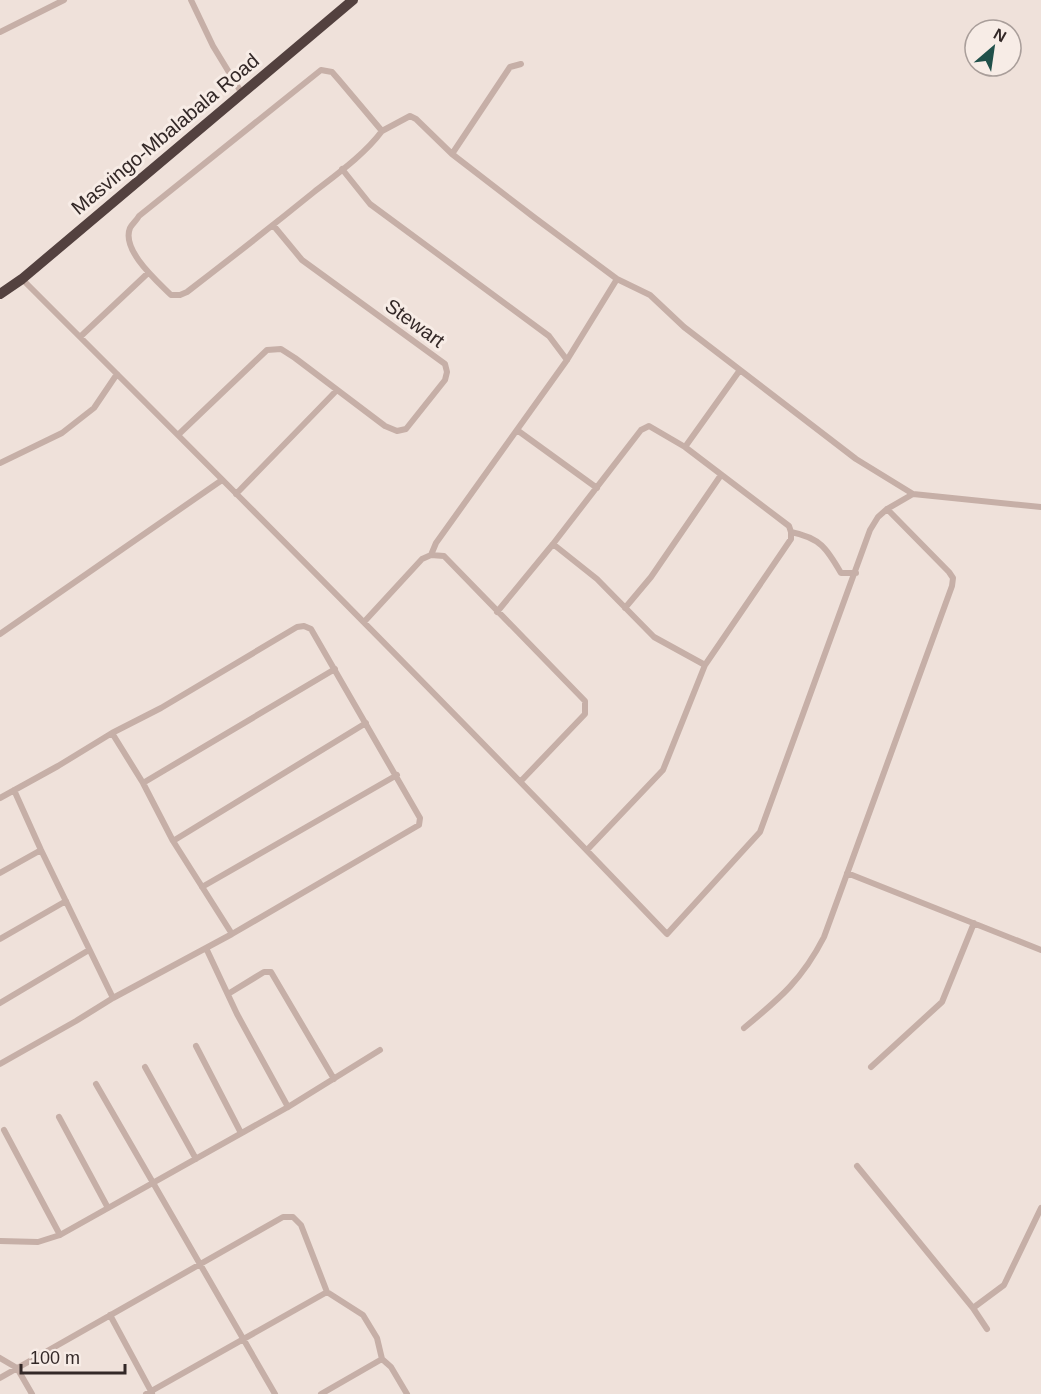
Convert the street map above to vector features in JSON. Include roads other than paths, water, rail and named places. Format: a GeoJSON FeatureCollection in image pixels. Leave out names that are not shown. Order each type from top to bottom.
{"type":"FeatureCollection","features":[{"type":"Feature","properties":{"kind":"highway","name":"Masvingo-Mbalabala Road"},"geometry":{"type":"LineString","coordinates":[[0,294],[22,279],[353,0]]}},
{"type":"Feature","properties":{"kind":"street"},"geometry":{"type":"LineString","coordinates":[[0,32],[51,2],[64,0]]}},
{"type":"Feature","properties":{"kind":"street"},"geometry":{"type":"LineString","coordinates":[[192,0],[213,46],[242,92]]}},
{"type":"Feature","properties":{"kind":"street"},"geometry":{"type":"LineString","coordinates":[[452,154],[510,67],[521,64]]}},
{"type":"Feature","properties":{"kind":"street"},"geometry":{"type":"LineString","coordinates":[[382,130],[332,72],[321,70],[139,216],[130,228],[129,244],[148,273],[171,295],[187,292],[342,169],[376,139],[382,130],[410,116],[416,119],[452,154],[617,279],[650,295],[684,327],[856,459],[913,494],[1041,507]]}},
{"type":"Feature","properties":{"kind":"street"},"geometry":{"type":"LineString","coordinates":[[342,169],[370,204],[549,336],[567,360]]}},
{"type":"Feature","properties":{"kind":"street","name":"Stewart"},"geometry":{"type":"LineString","coordinates":[[273,225],[302,260],[444,364],[447,372],[445,380],[406,429],[397,432],[385,426],[337,390]]}},
{"type":"Feature","properties":{"kind":"street"},"geometry":{"type":"LineString","coordinates":[[80,337],[148,273]]}},
{"type":"Feature","properties":{"kind":"street"},"geometry":{"type":"LineString","coordinates":[[22,279],[179,434],[521,781],[667,934],[760,832],[870,530],[878,517],[887,509],[913,494]]}},
{"type":"Feature","properties":{"kind":"street"},"geometry":{"type":"LineString","coordinates":[[431,555],[436,543],[567,360],[617,279]]}},
{"type":"Feature","properties":{"kind":"street"},"geometry":{"type":"LineString","coordinates":[[179,434],[267,350],[281,349],[337,390],[236,494]]}},
{"type":"Feature","properties":{"kind":"street"},"geometry":{"type":"LineString","coordinates":[[685,447],[740,370]]}},
{"type":"Feature","properties":{"kind":"street"},"geometry":{"type":"LineString","coordinates":[[0,463],[63,433],[94,408],[117,374]]}},
{"type":"Feature","properties":{"kind":"street"},"geometry":{"type":"LineString","coordinates":[[497,612],[641,430],[649,426],[685,447],[789,526],[792,532],[791,539],[705,665],[663,770],[587,850]]}},
{"type":"Feature","properties":{"kind":"street"},"geometry":{"type":"LineString","coordinates":[[517,430],[597,488]]}},
{"type":"Feature","properties":{"kind":"street"},"geometry":{"type":"LineString","coordinates":[[625,608],[651,577],[721,475]]}},
{"type":"Feature","properties":{"kind":"street"},"geometry":{"type":"LineString","coordinates":[[0,634],[222,480]]}},
{"type":"Feature","properties":{"kind":"street"},"geometry":{"type":"LineString","coordinates":[[744,1028],[793,985],[814,957],[824,937],[952,586],[953,578],[949,572],[887,509]]}},
{"type":"Feature","properties":{"kind":"street"},"geometry":{"type":"LineString","coordinates":[[792,532],[807,535],[827,548],[841,573],[856,573]]}},
{"type":"Feature","properties":{"kind":"street"},"geometry":{"type":"LineString","coordinates":[[553,544],[597,579],[654,637],[705,665]]}},
{"type":"Feature","properties":{"kind":"street"},"geometry":{"type":"LineString","coordinates":[[364,622],[422,559],[431,555],[444,556],[585,700],[585,714],[521,781]]}},
{"type":"Feature","properties":{"kind":"street"},"geometry":{"type":"LineString","coordinates":[[0,798],[112,733],[161,708],[297,627],[304,626],[311,629],[420,818],[419,825],[0,1064]]}},
{"type":"Feature","properties":{"kind":"street"},"geometry":{"type":"LineString","coordinates":[[143,783],[335,669]]}},
{"type":"Feature","properties":{"kind":"street"},"geometry":{"type":"LineString","coordinates":[[173,841],[366,723]]}},
{"type":"Feature","properties":{"kind":"street"},"geometry":{"type":"LineString","coordinates":[[112,733],[143,783],[173,841],[231,934]]}},
{"type":"Feature","properties":{"kind":"street"},"geometry":{"type":"LineString","coordinates":[[202,887],[397,775]]}},
{"type":"Feature","properties":{"kind":"street"},"geometry":{"type":"LineString","coordinates":[[14,790],[113,998]]}},
{"type":"Feature","properties":{"kind":"street"},"geometry":{"type":"LineString","coordinates":[[0,873],[41,850]]}},
{"type":"Feature","properties":{"kind":"street"},"geometry":{"type":"LineString","coordinates":[[847,873],[1041,950]]}},
{"type":"Feature","properties":{"kind":"street"},"geometry":{"type":"LineString","coordinates":[[0,939],[66,901]]}},
{"type":"Feature","properties":{"kind":"street"},"geometry":{"type":"LineString","coordinates":[[871,1067],[942,1002],[974,923]]}},
{"type":"Feature","properties":{"kind":"street"},"geometry":{"type":"LineString","coordinates":[[206,948],[237,1014],[288,1107]]}},
{"type":"Feature","properties":{"kind":"street"},"geometry":{"type":"LineString","coordinates":[[0,1003],[90,950]]}},
{"type":"Feature","properties":{"kind":"street"},"geometry":{"type":"LineString","coordinates":[[228,994],[264,972],[271,972],[334,1079]]}},
{"type":"Feature","properties":{"kind":"street"},"geometry":{"type":"LineString","coordinates":[[196,1046],[241,1133]]}},
{"type":"Feature","properties":{"kind":"street"},"geometry":{"type":"LineString","coordinates":[[0,1242],[38,1242],[60,1235],[288,1107],[380,1050]]}},
{"type":"Feature","properties":{"kind":"street"},"geometry":{"type":"LineString","coordinates":[[145,1067],[196,1159]]}},
{"type":"Feature","properties":{"kind":"street"},"geometry":{"type":"LineString","coordinates":[[96,1084],[275,1394]]}},
{"type":"Feature","properties":{"kind":"street"},"geometry":{"type":"LineString","coordinates":[[58,1117],[108,1208]]}},
{"type":"Feature","properties":{"kind":"street"},"geometry":{"type":"LineString","coordinates":[[3,1130],[60,1235]]}},
{"type":"Feature","properties":{"kind":"street"},"geometry":{"type":"LineString","coordinates":[[856,1166],[973,1308],[987,1329]]}},
{"type":"Feature","properties":{"kind":"street"},"geometry":{"type":"LineString","coordinates":[[973,1308],[1004,1285],[1041,1208]]}},
{"type":"Feature","properties":{"kind":"street"},"geometry":{"type":"LineString","coordinates":[[0,1378],[283,1216],[293,1217],[301,1225],[327,1293],[363,1315],[377,1338],[382,1359],[391,1367],[407,1394]]}},
{"type":"Feature","properties":{"kind":"street"},"geometry":{"type":"LineString","coordinates":[[110,1315],[150,1393],[327,1293]]}},
{"type":"Feature","properties":{"kind":"street"},"geometry":{"type":"LineString","coordinates":[[0,1358],[17,1368],[32,1394]]}},
{"type":"Feature","properties":{"kind":"street"},"geometry":{"type":"LineString","coordinates":[[321,1394],[382,1359]]}}]}
